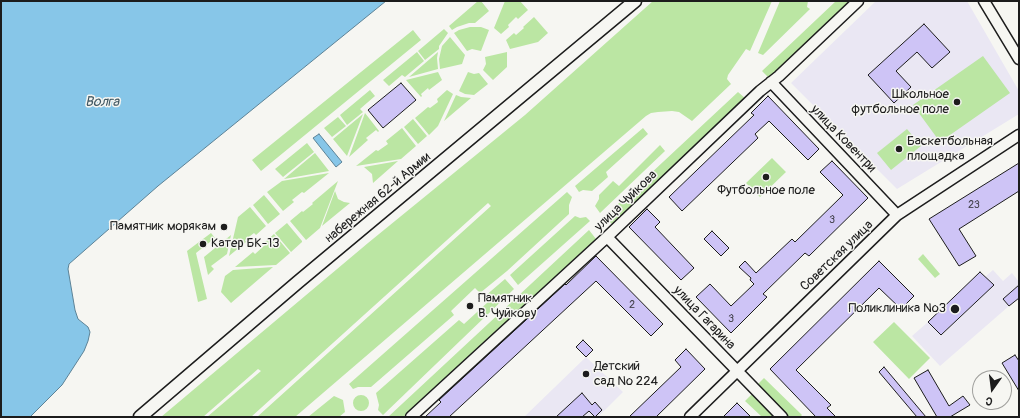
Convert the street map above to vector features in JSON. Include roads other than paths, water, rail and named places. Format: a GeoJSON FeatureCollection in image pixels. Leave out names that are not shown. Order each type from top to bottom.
{"type":"FeatureCollection","features":[{"type":"Feature","properties":{"kind":"main road","name":"набережная 62-й Армии"},"geometry":{"type":"LineString","coordinates":[[140,417],[635,1]]}},
{"type":"Feature","properties":{"kind":"street","name":"улица Чуйкова"},"geometry":{"type":"LineString","coordinates":[[411,417],[607,237],[760,91],[779,76],[858,1]]}},
{"type":"Feature","properties":{"kind":"street"},"geometry":{"type":"LineString","coordinates":[[984,1],[1019,59]]}},
{"type":"Feature","properties":{"kind":"street","name":"улица Ковентри"},"geometry":{"type":"LineString","coordinates":[[771,82],[897,215]]}},
{"type":"Feature","properties":{"kind":"street","name":"Советская улица"},"geometry":{"type":"LineString","coordinates":[[690,417],[897,215],[1019,135]]}},
{"type":"Feature","properties":{"kind":"street","name":"улица Гагарина"},"geometry":{"type":"LineString","coordinates":[[607,237],[782,417]]}},
{"type":"Feature","properties":{"kind":"water","name":"Волга"},"geometry":{"type":"Polygon","coordinates":[[[1,1],[386,1],[158,186],[69,264],[68,269],[75,310],[78,319],[88,327],[90,332],[88,341],[84,351],[62,385],[30,417],[1,417],[1,1]]]}},
{"type":"Feature","properties":{"kind":"water"},"geometry":{"type":"Polygon","coordinates":[[[319,134],[342,162],[336,167],[313,138],[319,134]]]}},
{"type":"Feature","properties":{"kind":"place","name":"Школьное футбольное поле"},"geometry":{"type":"Point","coordinates":[957,102]}},
{"type":"Feature","properties":{"kind":"place","name":"Баскетбольная площадка"},"geometry":{"type":"Point","coordinates":[899,149]}},
{"type":"Feature","properties":{"kind":"place","name":"Футбольное поле"},"geometry":{"type":"Point","coordinates":[766,177]}},
{"type":"Feature","properties":{"kind":"place","name":"Памятник морякам"},"geometry":{"type":"Point","coordinates":[224,227]}},
{"type":"Feature","properties":{"kind":"place","name":"Катер БК-13"},"geometry":{"type":"Point","coordinates":[203,244]}},
{"type":"Feature","properties":{"kind":"place","name":"Памятник В. Чуйкову"},"geometry":{"type":"Point","coordinates":[470,306]}},
{"type":"Feature","properties":{"kind":"place","name":"Поликлиника №3"},"geometry":{"type":"Point","coordinates":[955,309]}},
{"type":"Feature","properties":{"kind":"place","name":"Детский сад № 224"},"geometry":{"type":"Point","coordinates":[586,374]}}]}
